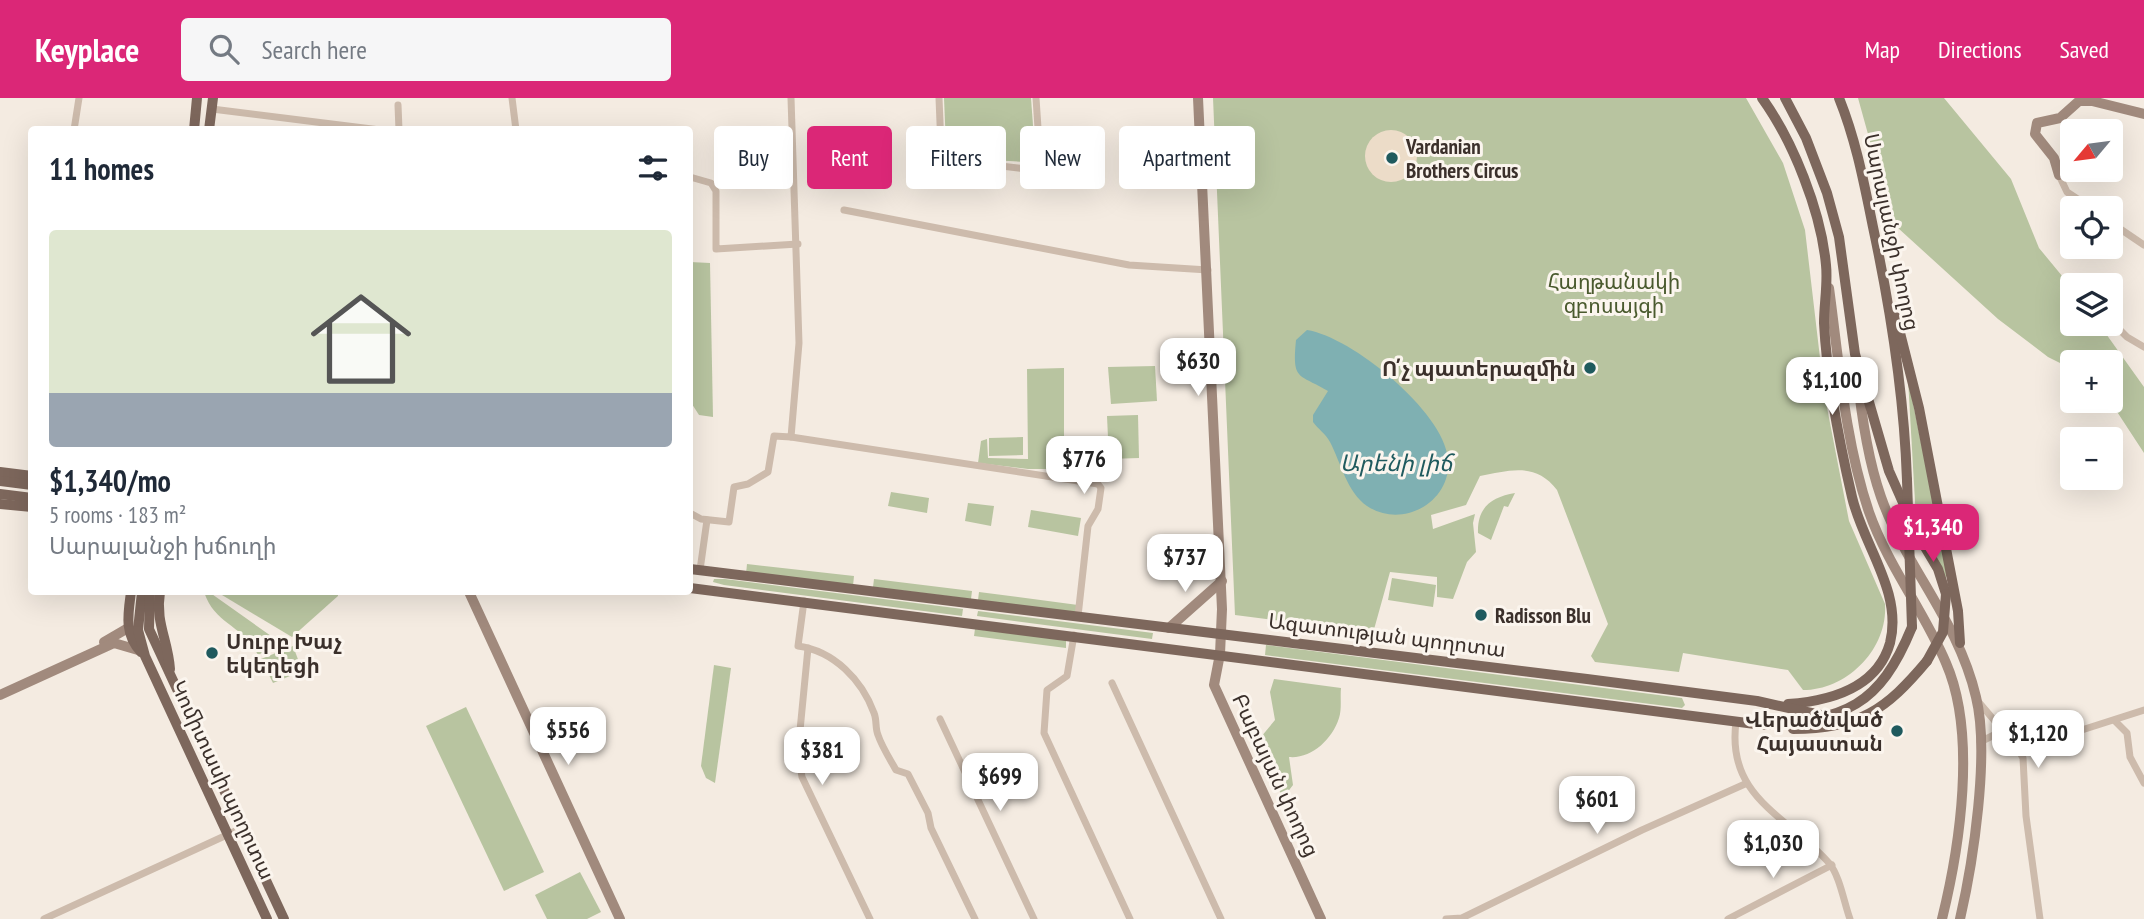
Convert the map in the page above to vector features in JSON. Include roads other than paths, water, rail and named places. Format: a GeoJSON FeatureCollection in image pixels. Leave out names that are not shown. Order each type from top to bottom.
{"type":"FeatureCollection","features":[{"type":"Feature","properties":{"kind":"main road"},"geometry":{"type":"LineString","coordinates":[[194,126],[197,98]]}},
{"type":"Feature","properties":{"kind":"main road","name":"Բաբայան փողոց"},"geometry":{"type":"LineString","coordinates":[[1198,98],[1222,581],[1222,634],[1214,685],[1321,919]]}},
{"type":"Feature","properties":{"kind":"main road"},"geometry":{"type":"LineString","coordinates":[[1762,98],[1783,127],[1822,239],[1849,428],[1870,513],[1900,579],[1946,662],[1957,701],[1962,779],[1952,877],[1942,919]]}},
{"type":"Feature","properties":{"kind":"main road"},"geometry":{"type":"LineString","coordinates":[[1785,98],[1798,121],[1827,193],[1839,237],[1864,426],[1882,498],[1960,643],[1977,700],[1980,743],[1974,836],[1960,919]]}},
{"type":"Feature","properties":{"kind":"main road","name":"Սարալանջի փողոց"},"geometry":{"type":"LineString","coordinates":[[1839,98],[1856,142],[1887,291],[1901,378],[1912,627]]}},
{"type":"Feature","properties":{"kind":"main road"},"geometry":{"type":"LineString","coordinates":[[2059,175],[2054,158],[2035,134],[2037,123],[2060,118],[2079,101],[2092,101],[2144,114]]}},
{"type":"Feature","properties":{"kind":"main road"},"geometry":{"type":"LineString","coordinates":[[210,126],[213,103]]}},
{"type":"Feature","properties":{"kind":"main road"},"geometry":{"type":"LineString","coordinates":[[1783,127],[1792,119],[1798,121]]}},
{"type":"Feature","properties":{"kind":"main road"},"geometry":{"type":"LineString","coordinates":[[1778,705],[1841,695],[1867,679],[1889,646],[1893,627],[1892,605],[1887,588],[1852,497],[1833,398],[1824,323],[1826,266]]}},
{"type":"Feature","properties":{"kind":"main road"},"geometry":{"type":"LineString","coordinates":[[1887,291],[1901,330],[1919,408],[1958,611],[1960,643]]}},
{"type":"Feature","properties":{"kind":"main road"},"geometry":{"type":"LineString","coordinates":[[1763,725],[1811,729],[1842,726],[1866,718],[1899,694],[1927,661],[1943,632],[1946,594],[1938,569],[1911,522],[1889,471],[1855,354]]}},
{"type":"Feature","properties":{"kind":"main road"},"geometry":{"type":"LineString","coordinates":[[0,472],[28,476]]}},
{"type":"Feature","properties":{"kind":"main road"},"geometry":{"type":"LineString","coordinates":[[0,481],[28,484]]}},
{"type":"Feature","properties":{"kind":"main road"},"geometry":{"type":"LineString","coordinates":[[0,494],[28,498]]}},
{"type":"Feature","properties":{"kind":"main road"},"geometry":{"type":"LineString","coordinates":[[0,503],[28,506]]}},
{"type":"Feature","properties":{"kind":"main road","name":"Ազատության պողոտա"},"geometry":{"type":"LineString","coordinates":[[695,569],[1757,701],[1828,716]]}},
{"type":"Feature","properties":{"kind":"main road"},"geometry":{"type":"LineString","coordinates":[[1169,628],[1222,581]]}},
{"type":"Feature","properties":{"kind":"main road","name":"Ազատության պողոտա"},"geometry":{"type":"LineString","coordinates":[[693,588],[1763,725],[1828,716],[1859,703],[1887,678],[1912,627]]}},
{"type":"Feature","properties":{"kind":"main road","name":"Կոմիտասի պողոտա"},"geometry":{"type":"LineString","coordinates":[[131,595],[128,628],[267,919]]}},
{"type":"Feature","properties":{"kind":"main road","name":"Կոմիտասի պողոտա"},"geometry":{"type":"LineString","coordinates":[[142,595],[138,630],[142,653]]}},
{"type":"Feature","properties":{"kind":"main road","name":"Կոմիտասի պողոտա"},"geometry":{"type":"LineString","coordinates":[[150,595],[149,629],[284,919]]}},
{"type":"Feature","properties":{"kind":"main road","name":"Կոմիտասի պողոտա"},"geometry":{"type":"LineString","coordinates":[[160,595],[157,617],[169,654],[170,676]]}},
{"type":"Feature","properties":{"kind":"main road"},"geometry":{"type":"LineString","coordinates":[[470,595],[620,919]]}},
{"type":"Feature","properties":{"kind":"main road"},"geometry":{"type":"LineString","coordinates":[[0,692],[128,628]]}},
{"type":"Feature","properties":{"kind":"main road"},"geometry":{"type":"LineString","coordinates":[[0,692],[114,643],[142,653]]}},
{"type":"Feature","properties":{"kind":"main road"},"geometry":{"type":"LineString","coordinates":[[1708,718],[1751,719],[1760,712],[1757,701]]}},
{"type":"Feature","properties":{"kind":"street"},"geometry":{"type":"LineString","coordinates":[[75,126],[79,98]]}},
{"type":"Feature","properties":{"kind":"street"},"geometry":{"type":"LineString","coordinates":[[512,98],[516,126]]}},
{"type":"Feature","properties":{"kind":"street"},"geometry":{"type":"LineString","coordinates":[[791,98],[798,244],[799,343],[791,438]]}},
{"type":"Feature","properties":{"kind":"street"},"geometry":{"type":"LineString","coordinates":[[939,98],[941,147],[950,160],[1026,169],[1040,158],[1036,98]]}},
{"type":"Feature","properties":{"kind":"street"},"geometry":{"type":"LineString","coordinates":[[213,103],[355,126]]}},
{"type":"Feature","properties":{"kind":"street"},"geometry":{"type":"LineString","coordinates":[[398,105],[399,126]]}},
{"type":"Feature","properties":{"kind":"street"},"geometry":{"type":"LineString","coordinates":[[2059,175],[2067,192],[2073,196]]}},
{"type":"Feature","properties":{"kind":"street"},"geometry":{"type":"LineString","coordinates":[[693,178],[711,183],[716,191],[716,249],[798,244]]}},
{"type":"Feature","properties":{"kind":"street"},"geometry":{"type":"LineString","coordinates":[[844,210],[1129,265],[1208,270]]}},
{"type":"Feature","properties":{"kind":"street"},"geometry":{"type":"LineString","coordinates":[[2123,231],[2144,245]]}},
{"type":"Feature","properties":{"kind":"street"},"geometry":{"type":"LineString","coordinates":[[2123,333],[2144,347]]}},
{"type":"Feature","properties":{"kind":"street"},"geometry":{"type":"LineString","coordinates":[[693,514],[707,520],[729,522],[734,487],[748,484],[768,472],[774,436],[1098,484],[1101,488],[1098,509],[1088,526],[1078,616]]}},
{"type":"Feature","properties":{"kind":"street"},"geometry":{"type":"LineString","coordinates":[[695,569],[707,520]]}},
{"type":"Feature","properties":{"kind":"street"},"geometry":{"type":"LineString","coordinates":[[804,601],[799,646],[832,658],[842,666],[875,714],[877,734],[896,770],[908,774],[975,919]]}},
{"type":"Feature","properties":{"kind":"street"},"geometry":{"type":"LineString","coordinates":[[1074,635],[1068,676],[1047,690],[1042,727],[1130,919]]}},
{"type":"Feature","properties":{"kind":"street"},"geometry":{"type":"LineString","coordinates":[[808,648],[798,751],[799,766],[805,785],[870,919]]}},
{"type":"Feature","properties":{"kind":"street"},"geometry":{"type":"LineString","coordinates":[[1112,683],[1221,919]]}},
{"type":"Feature","properties":{"kind":"street"},"geometry":{"type":"LineString","coordinates":[[1977,700],[2023,758],[2026,816],[2040,919]]}},
{"type":"Feature","properties":{"kind":"street"},"geometry":{"type":"LineString","coordinates":[[1980,743],[1994,735],[2012,741],[2038,744],[2115,721],[2142,708],[2144,710]]}},
{"type":"Feature","properties":{"kind":"street"},"geometry":{"type":"LineString","coordinates":[[940,719],[1034,919]]}},
{"type":"Feature","properties":{"kind":"street"},"geometry":{"type":"LineString","coordinates":[[2115,721],[2127,733],[2130,757],[2144,783]]}},
{"type":"Feature","properties":{"kind":"street"},"geometry":{"type":"LineString","coordinates":[[1736,722],[1737,750],[1745,784],[1832,865],[1850,919]]}},
{"type":"Feature","properties":{"kind":"street"},"geometry":{"type":"LineString","coordinates":[[1446,919],[1462,918],[1642,830],[1745,784]]}},
{"type":"Feature","properties":{"kind":"street"},"geometry":{"type":"LineString","coordinates":[[44,919],[242,828]]}},
{"type":"Feature","properties":{"kind":"street"},"geometry":{"type":"LineString","coordinates":[[1728,919],[1832,865]]}},
{"type":"Feature","properties":{"kind":"water","name":"Արենի լիճ"},"geometry":{"type":"Polygon","coordinates":[[[1307,330],[1347,346],[1370,361],[1413,399],[1430,419],[1442,439],[1448,458],[1447,473],[1443,487],[1423,507],[1396,515],[1381,513],[1367,506],[1354,493],[1330,442],[1313,422],[1313,415],[1328,391],[1304,378],[1296,369],[1296,340],[1307,330]]]}},
{"type":"Feature","properties":{"kind":"place","name":"Vardanian Brothers Circus"},"geometry":{"type":"Point","coordinates":[1392,158]}},
{"type":"Feature","properties":{"kind":"place","name":"Ո՛չ պատերազմին"},"geometry":{"type":"Point","coordinates":[1590,368]}},
{"type":"Feature","properties":{"kind":"place","name":"Radisson Blu"},"geometry":{"type":"Point","coordinates":[1481,615]}},
{"type":"Feature","properties":{"kind":"place","name":"Սուրբ Խաչ եկեղեցի"},"geometry":{"type":"Point","coordinates":[212,653]}},
{"type":"Feature","properties":{"kind":"place","name":"Վերածնված Հայաստան"},"geometry":{"type":"Point","coordinates":[1897,731]}},
{"type":"Feature","properties":{"kind":"park label","name":"Հաղթանակի զբոսայգի"},"geometry":{"type":"Point","coordinates":[1614,293]}}]}
